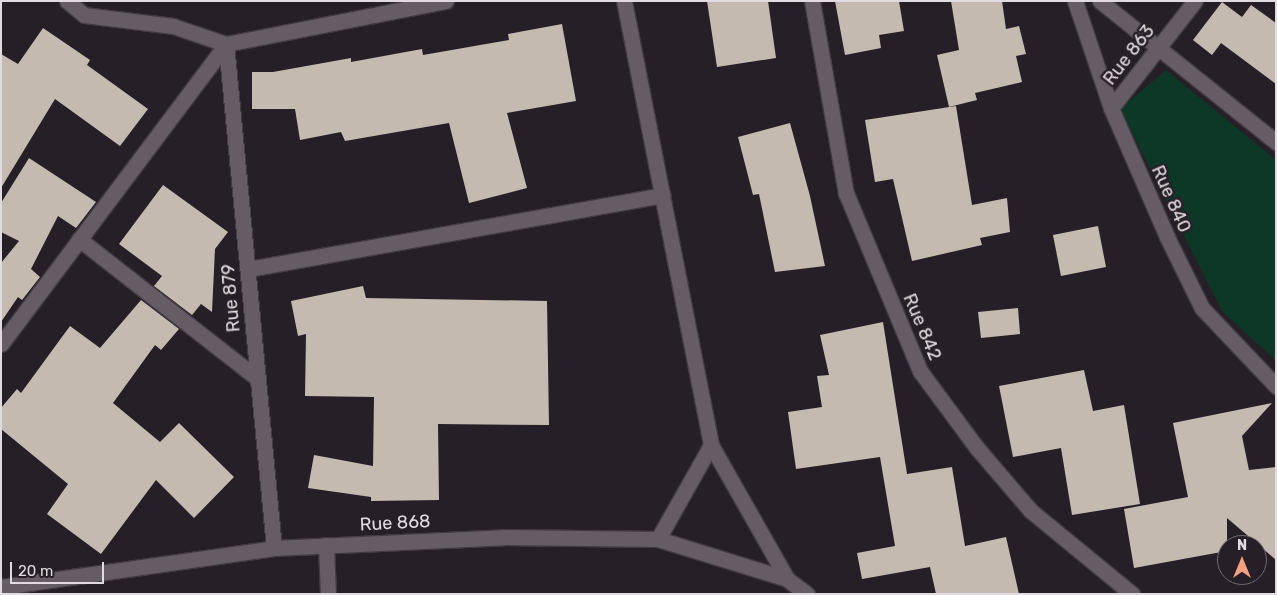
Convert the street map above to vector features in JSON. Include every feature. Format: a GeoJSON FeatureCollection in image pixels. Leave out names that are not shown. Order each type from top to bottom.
{"type":"FeatureCollection","features":[{"type":"Feature","properties":{"kind":"street"},"geometry":{"type":"LineString","coordinates":[[67,1],[84,15],[173,26],[226,44],[446,1]]}},
{"type":"Feature","properties":{"kind":"street"},"geometry":{"type":"LineString","coordinates":[[624,1],[711,446],[787,579],[807,594]]}},
{"type":"Feature","properties":{"kind":"street","name":"Rue 842"},"geometry":{"type":"LineString","coordinates":[[812,1],[846,193],[920,371],[977,448],[1031,511],[1132,594]]}},
{"type":"Feature","properties":{"kind":"street","name":"Rue 840"},"geometry":{"type":"LineString","coordinates":[[1075,1],[1111,108],[1167,237],[1202,308],[1276,386]]}},
{"type":"Feature","properties":{"kind":"street"},"geometry":{"type":"LineString","coordinates":[[1100,1],[1276,142]]}},
{"type":"Feature","properties":{"kind":"street","name":"Rue 863"},"geometry":{"type":"LineString","coordinates":[[1111,108],[1195,1]]}},
{"type":"Feature","properties":{"kind":"street"},"geometry":{"type":"LineString","coordinates":[[1,344],[226,44]]}},
{"type":"Feature","properties":{"kind":"street","name":"Rue 879"},"geometry":{"type":"LineString","coordinates":[[226,44],[274,548]]}},
{"type":"Feature","properties":{"kind":"street"},"geometry":{"type":"LineString","coordinates":[[248,269],[662,195]]}},
{"type":"Feature","properties":{"kind":"street"},"geometry":{"type":"LineString","coordinates":[[79,239],[258,379]]}},
{"type":"Feature","properties":{"kind":"street"},"geometry":{"type":"LineString","coordinates":[[658,539],[711,446]]}},
{"type":"Feature","properties":{"kind":"street","name":"Rue 868"},"geometry":{"type":"LineString","coordinates":[[1,587],[274,548],[504,536],[658,539],[787,579]]}},
{"type":"Feature","properties":{"kind":"street"},"geometry":{"type":"LineString","coordinates":[[326,545],[328,594]]}},
{"type":"Feature","properties":{"kind":"green space"},"geometry":{"type":"Polygon","coordinates":[[[1166,70],[1276,160],[1276,361],[1222,311],[1120,109],[1166,70]]]}},
{"type":"Feature","properties":{"kind":"building"},"geometry":{"type":"Polygon","coordinates":[[[707,1],[768,1],[776,58],[717,67],[707,1]]]}},
{"type":"Feature","properties":{"kind":"building"},"geometry":{"type":"Polygon","coordinates":[[[835,1],[899,1],[904,31],[879,35],[881,48],[845,55],[835,1]]]}},
{"type":"Feature","properties":{"kind":"building"},"geometry":{"type":"Polygon","coordinates":[[[951,1],[1002,1],[1006,29],[1019,26],[1026,54],[1016,56],[1022,82],[975,93],[977,100],[949,107],[937,55],[959,50],[951,1]]]}},
{"type":"Feature","properties":{"kind":"building"},"geometry":{"type":"Polygon","coordinates":[[[1222,2],[1242,17],[1251,5],[1276,23],[1276,84],[1221,43],[1212,55],[1193,40],[1222,2]]]}},
{"type":"Feature","properties":{"kind":"building"},"geometry":{"type":"Polygon","coordinates":[[[562,24],[576,101],[507,113],[527,188],[469,203],[449,123],[345,141],[341,132],[300,140],[295,109],[252,109],[252,72],[273,72],[351,58],[351,62],[422,49],[423,55],[509,40],[508,34],[562,24]]]}},
{"type":"Feature","properties":{"kind":"building"},"geometry":{"type":"Polygon","coordinates":[[[43,28],[90,60],[87,65],[148,109],[120,146],[55,99],[1,188],[1,54],[18,64],[43,28]]]}},
{"type":"Feature","properties":{"kind":"building"},"geometry":{"type":"Polygon","coordinates":[[[956,106],[972,205],[1007,198],[1010,232],[980,238],[982,245],[912,261],[893,179],[875,182],[865,120],[956,106]]]}},
{"type":"Feature","properties":{"kind":"building"},"geometry":{"type":"Polygon","coordinates":[[[790,123],[810,196],[825,266],[775,272],[759,194],[753,195],[738,137],[790,123]]]}},
{"type":"Feature","properties":{"kind":"building"},"geometry":{"type":"Polygon","coordinates":[[[29,158],[96,202],[76,228],[58,216],[31,269],[40,277],[22,300],[18,297],[1,322],[1,263],[19,241],[1,232],[1,203],[29,158]]]}},
{"type":"Feature","properties":{"kind":"building"},"geometry":{"type":"Polygon","coordinates":[[[163,185],[228,232],[215,249],[212,312],[201,304],[192,315],[154,286],[162,276],[119,244],[163,185]]]}},
{"type":"Feature","properties":{"kind":"building"},"geometry":{"type":"Polygon","coordinates":[[[1098,226],[1106,267],[1061,276],[1053,235],[1098,226]]]}},
{"type":"Feature","properties":{"kind":"building"},"geometry":{"type":"Polygon","coordinates":[[[363,286],[366,298],[547,301],[549,425],[438,424],[439,500],[371,501],[371,497],[308,488],[314,455],[373,466],[374,397],[305,396],[306,334],[298,336],[291,301],[363,286]]]}},
{"type":"Feature","properties":{"kind":"building"},"geometry":{"type":"Polygon","coordinates":[[[141,300],[179,329],[161,350],[155,345],[113,403],[160,442],[179,423],[234,477],[194,518],[156,480],[101,554],[47,514],[68,484],[1,429],[1,408],[17,389],[21,393],[70,326],[100,348],[141,300]]]}},
{"type":"Feature","properties":{"kind":"building"},"geometry":{"type":"Polygon","coordinates":[[[1018,308],[1020,334],[981,338],[978,312],[1018,308]]]}},
{"type":"Feature","properties":{"kind":"building"},"geometry":{"type":"Polygon","coordinates":[[[883,322],[907,474],[952,467],[965,546],[1006,537],[1019,594],[936,594],[930,567],[862,579],[857,553],[895,546],[880,457],[796,469],[788,412],[822,407],[817,376],[829,375],[820,335],[883,322]]]}},
{"type":"Feature","properties":{"kind":"building"},"geometry":{"type":"Polygon","coordinates":[[[1084,370],[1093,411],[1124,405],[1140,504],[1072,515],[1061,448],[1013,457],[999,386],[1084,370]]]}},
{"type":"Feature","properties":{"kind":"building"},"geometry":{"type":"Polygon","coordinates":[[[1272,403],[1242,436],[1249,470],[1276,467],[1276,560],[1267,552],[1267,535],[1247,535],[1227,518],[1227,535],[1217,535],[1217,553],[1134,568],[1124,509],[1188,497],[1173,423],[1272,403]]]}}]}
